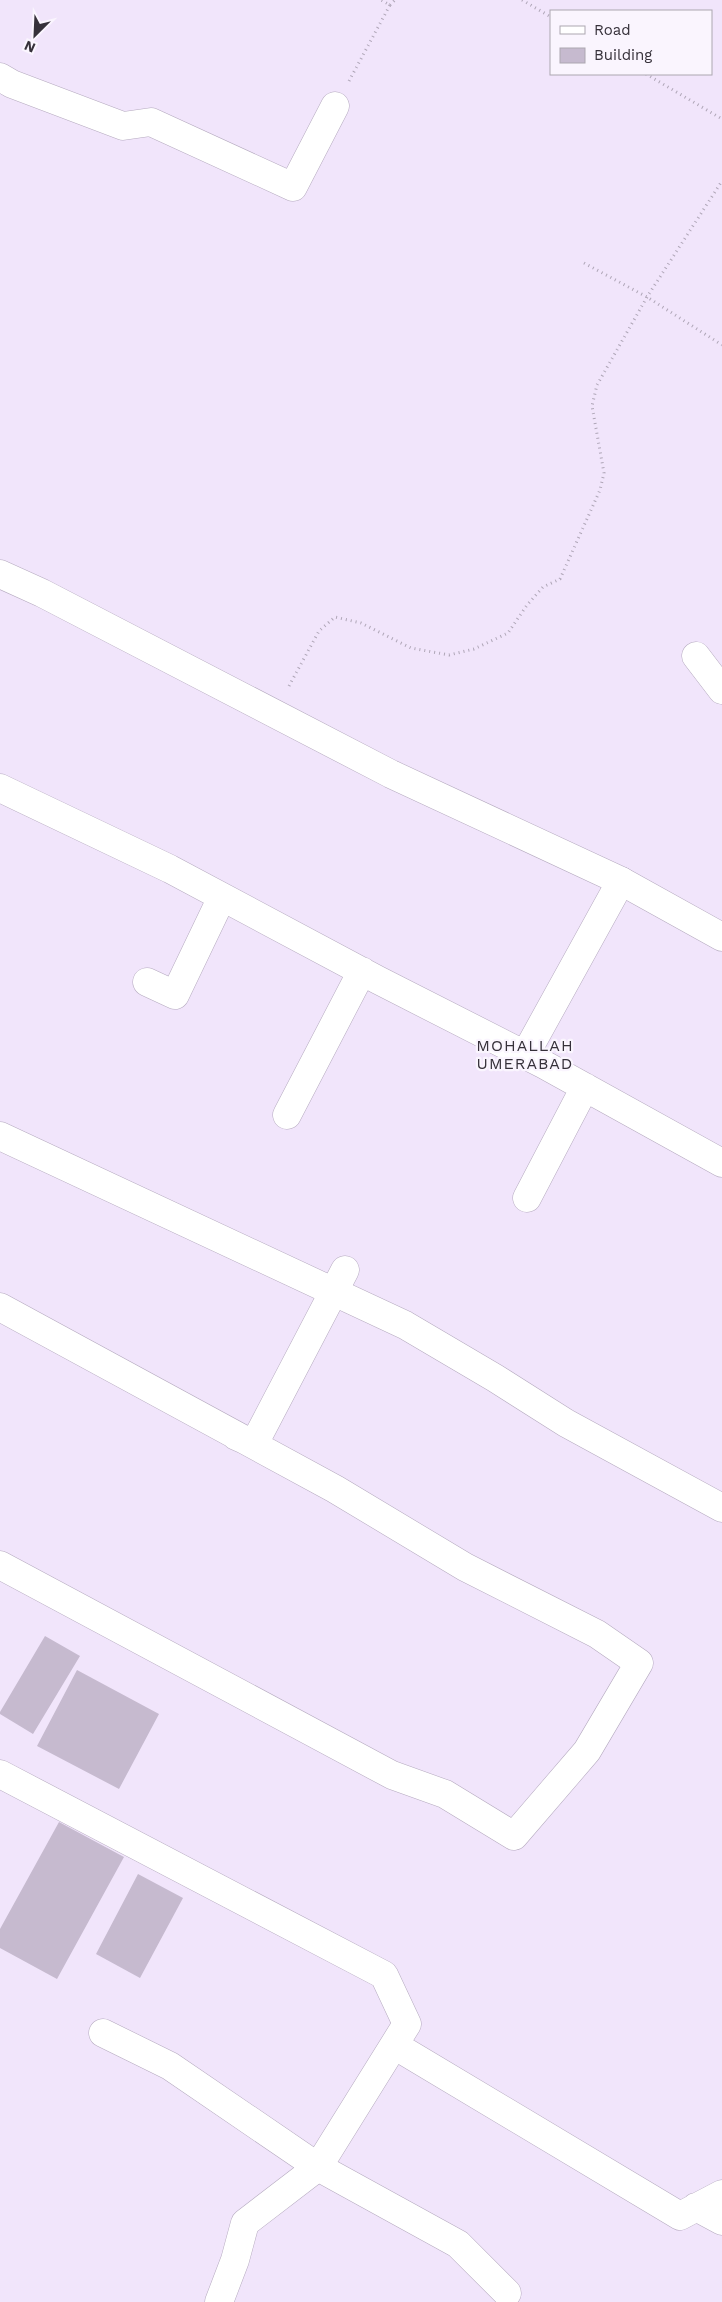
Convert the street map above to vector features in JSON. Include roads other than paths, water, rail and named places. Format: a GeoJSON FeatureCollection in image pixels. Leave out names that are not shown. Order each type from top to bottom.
{"type":"FeatureCollection","features":[{"type":"Feature","properties":{"kind":"street"},"geometry":{"type":"LineString","coordinates":[[0,77],[12,84],[123,126],[151,122],[293,187],[335,106]]}},
{"type":"Feature","properties":{"kind":"street"},"geometry":{"type":"LineString","coordinates":[[0,574],[42,593],[391,774],[621,881],[722,937]]}},
{"type":"Feature","properties":{"kind":"street"},"geometry":{"type":"LineString","coordinates":[[696,656],[722,690]]}},
{"type":"Feature","properties":{"kind":"street"},"geometry":{"type":"LineString","coordinates":[[0,788],[222,897],[525,1055],[722,1163]]}},
{"type":"Feature","properties":{"kind":"street"},"geometry":{"type":"LineString","coordinates":[[525,1055],[621,881]]}},
{"type":"Feature","properties":{"kind":"street"},"geometry":{"type":"LineString","coordinates":[[147,982],[175,995],[222,897]]}},
{"type":"Feature","properties":{"kind":"street"},"geometry":{"type":"LineString","coordinates":[[287,1115],[362,971]]}},
{"type":"Feature","properties":{"kind":"street"},"geometry":{"type":"LineString","coordinates":[[526,1198],[585,1087]]}},
{"type":"Feature","properties":{"kind":"street"},"geometry":{"type":"LineString","coordinates":[[0,1136],[339,1281],[404,1325],[495,1378],[566,1423],[722,1508]]}},
{"type":"Feature","properties":{"kind":"street"},"geometry":{"type":"LineString","coordinates":[[235,1435],[254,1444],[339,1281]]}},
{"type":"Feature","properties":{"kind":"street"},"geometry":{"type":"LineString","coordinates":[[0,1307],[335,1489],[465,1567],[597,1634],[639,1663],[587,1751],[514,1836],[446,1794],[392,1775],[0,1565]]}},
{"type":"Feature","properties":{"kind":"street"},"geometry":{"type":"LineString","coordinates":[[0,1774],[384,1975],[406,2024],[318,2167],[245,2223],[235,2260],[219,2302]]}},
{"type":"Feature","properties":{"kind":"street"},"geometry":{"type":"LineString","coordinates":[[103,2033],[170,2066],[318,2167],[458,2244],[507,2293]]}},
{"type":"Feature","properties":{"kind":"street"},"geometry":{"type":"LineString","coordinates":[[394,2045],[680,2216],[722,2194]]}},
{"type":"Feature","properties":{"kind":"street"},"geometry":{"type":"LineString","coordinates":[[696,2207],[722,2221]]}},
{"type":"Feature","properties":{"kind":"district","name":"MOHALLAH UMERABAD"},"geometry":{"type":"Point","coordinates":[525,1054]}}]}
